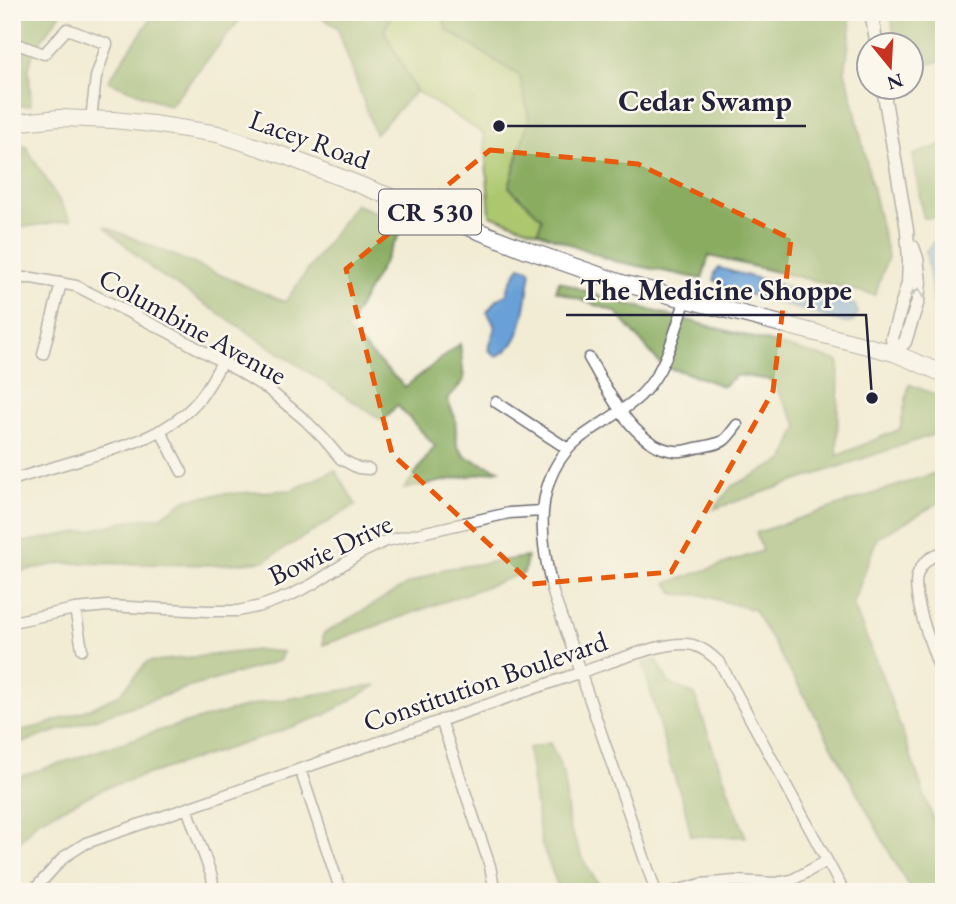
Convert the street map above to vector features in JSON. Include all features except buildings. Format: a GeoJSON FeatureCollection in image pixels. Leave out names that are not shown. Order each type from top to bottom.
{"type":"FeatureCollection","features":[{"type":"Feature","properties":{"kind":"main road","name":"CR 530"},"geometry":{"type":"LineString","coordinates":[[12,123],[59,118],[90,119]]}},
{"type":"Feature","properties":{"kind":"main road","name":"Lacey Road"},"geometry":{"type":"LineString","coordinates":[[90,119],[135,122],[218,134],[270,150],[558,262],[622,283],[894,353],[944,374]]}},
{"type":"Feature","properties":{"kind":"street"},"geometry":{"type":"LineString","coordinates":[[871,12],[875,32]]}},
{"type":"Feature","properties":{"kind":"street"},"geometry":{"type":"LineString","coordinates":[[12,41],[44,54],[66,29],[107,44],[96,77],[90,119]]}},
{"type":"Feature","properties":{"kind":"street"},"geometry":{"type":"LineString","coordinates":[[885,102],[920,282],[918,301],[905,342],[894,353]]}},
{"type":"Feature","properties":{"kind":"street","name":"Columbine Avenue"},"geometry":{"type":"LineString","coordinates":[[12,278],[32,278],[76,286],[170,333],[268,390],[324,439],[341,459],[358,468],[369,469]]}},
{"type":"Feature","properties":{"kind":"street"},"geometry":{"type":"LineString","coordinates":[[43,354],[61,283]]}},
{"type":"Feature","properties":{"kind":"street"},"geometry":{"type":"LineString","coordinates":[[656,892],[579,673],[547,570],[542,541],[542,512],[549,481],[568,450],[579,439],[640,396],[661,368],[670,349],[685,299]]}},
{"type":"Feature","properties":{"kind":"street"},"geometry":{"type":"LineString","coordinates":[[589,358],[621,410],[644,438],[656,445],[678,451],[723,441],[737,425]]}},
{"type":"Feature","properties":{"kind":"street"},"geometry":{"type":"LineString","coordinates":[[12,480],[124,446],[160,430],[194,406],[222,362]]}},
{"type":"Feature","properties":{"kind":"street"},"geometry":{"type":"LineString","coordinates":[[496,402],[568,450]]}},
{"type":"Feature","properties":{"kind":"street"},"geometry":{"type":"LineString","coordinates":[[160,430],[182,471]]}},
{"type":"Feature","properties":{"kind":"street","name":"Bowie Drive"},"geometry":{"type":"LineString","coordinates":[[12,622],[75,609],[108,606],[238,611],[292,595],[359,554],[386,541],[509,513],[542,512]]}},
{"type":"Feature","properties":{"kind":"street"},"geometry":{"type":"LineString","coordinates":[[944,551],[923,564],[917,575],[916,587],[918,603],[944,681]]}},
{"type":"Feature","properties":{"kind":"street"},"geometry":{"type":"LineString","coordinates":[[75,609],[82,649]]}},
{"type":"Feature","properties":{"kind":"street","name":"Constitution Boulevard"},"geometry":{"type":"LineString","coordinates":[[32,892],[56,865],[75,849],[106,835],[579,673],[668,645],[690,644],[710,653],[720,663],[844,892]]}},
{"type":"Feature","properties":{"kind":"street"},"geometry":{"type":"LineString","coordinates":[[440,720],[489,866],[495,892]]}},
{"type":"Feature","properties":{"kind":"street"},"geometry":{"type":"LineString","coordinates":[[300,769],[341,892]]}},
{"type":"Feature","properties":{"kind":"street"},"geometry":{"type":"LineString","coordinates":[[187,808],[212,877],[214,892]]}},
{"type":"Feature","properties":{"kind":"street"},"geometry":{"type":"LineString","coordinates":[[672,892],[701,884],[776,883],[792,880],[827,862]]}},
{"type":"Feature","properties":{"kind":"highlighted area"},"geometry":{"type":"Polygon","coordinates":[[[490,150],[638,164],[791,239],[773,391],[671,572],[532,584],[392,454],[346,269],[490,150]]]}},
{"type":"Feature","properties":{"kind":"green space"},"geometry":{"type":"Polygon","coordinates":[[[12,12],[62,12],[34,50],[29,68],[31,105],[12,107],[12,12]]]}},
{"type":"Feature","properties":{"kind":"green space"},"geometry":{"type":"Polygon","coordinates":[[[150,12],[246,12],[170,106],[108,81],[150,20],[150,12]]]}},
{"type":"Feature","properties":{"kind":"green space"},"geometry":{"type":"Polygon","coordinates":[[[312,12],[393,12],[384,31],[416,91],[375,134],[337,27],[312,12]]]}},
{"type":"Feature","properties":{"kind":"green space"},"geometry":{"type":"Polygon","coordinates":[[[393,12],[441,12],[447,30],[520,76],[529,118],[509,187],[542,218],[538,232],[490,215],[484,134],[416,91],[384,31],[393,12]]]}},
{"type":"Feature","properties":{"kind":"green space"},"geometry":{"type":"Polygon","coordinates":[[[441,12],[848,12],[851,28],[845,72],[888,257],[875,295],[709,256],[702,279],[614,261],[538,232],[542,218],[509,187],[529,118],[520,76],[447,30],[441,12]]]}},
{"type":"Feature","properties":{"kind":"green space"},"geometry":{"type":"Polygon","coordinates":[[[944,14],[944,60],[925,65],[925,32],[893,32],[891,15],[944,14]]]}},
{"type":"Feature","properties":{"kind":"green space"},"geometry":{"type":"Polygon","coordinates":[[[944,144],[944,217],[923,218],[913,155],[944,144]]]}},
{"type":"Feature","properties":{"kind":"green space"},"geometry":{"type":"Polygon","coordinates":[[[25,145],[71,220],[12,229],[12,146],[25,145]]]}},
{"type":"Feature","properties":{"kind":"green space"},"geometry":{"type":"Polygon","coordinates":[[[355,204],[405,224],[346,330],[405,387],[460,344],[464,380],[447,400],[455,417],[457,446],[466,457],[499,470],[404,489],[435,446],[397,405],[383,421],[153,270],[104,226],[285,302],[355,204]]]}},
{"type":"Feature","properties":{"kind":"green space"},"geometry":{"type":"Polygon","coordinates":[[[559,281],[602,297],[839,361],[837,456],[900,429],[909,384],[944,398],[944,431],[714,509],[732,486],[784,460],[798,426],[771,380],[737,375],[723,386],[663,367],[616,312],[556,291],[559,281]]]}},
{"type":"Feature","properties":{"kind":"green space"},"geometry":{"type":"Polygon","coordinates":[[[944,468],[944,500],[877,538],[853,604],[884,681],[944,850],[944,892],[914,892],[905,881],[809,704],[754,610],[701,595],[674,594],[667,583],[762,551],[756,533],[944,468]]]}},
{"type":"Feature","properties":{"kind":"green space"},"geometry":{"type":"Polygon","coordinates":[[[335,470],[356,505],[264,561],[218,565],[63,563],[12,573],[12,544],[131,520],[161,517],[187,499],[292,490],[335,470]]]}},
{"type":"Feature","properties":{"kind":"green space"},"geometry":{"type":"Polygon","coordinates":[[[527,557],[524,573],[323,645],[323,634],[406,585],[444,569],[527,557]]]}},
{"type":"Feature","properties":{"kind":"green space"},"geometry":{"type":"Polygon","coordinates":[[[258,650],[283,652],[279,661],[187,688],[12,746],[12,732],[41,726],[92,708],[120,694],[147,662],[258,650]]]}},
{"type":"Feature","properties":{"kind":"green space"},"geometry":{"type":"Polygon","coordinates":[[[657,660],[669,683],[695,695],[746,837],[691,836],[643,663],[657,660]]]}},
{"type":"Feature","properties":{"kind":"green space"},"geometry":{"type":"Polygon","coordinates":[[[377,685],[325,715],[105,788],[37,821],[12,851],[12,779],[164,729],[260,703],[377,685]]]}},
{"type":"Feature","properties":{"kind":"green space"},"geometry":{"type":"Polygon","coordinates":[[[550,743],[564,774],[569,826],[586,865],[604,892],[560,892],[541,843],[528,748],[550,743]]]}},
{"type":"Feature","properties":{"kind":"water"},"geometry":{"type":"Polygon","coordinates":[[[933,242],[941,244],[944,253],[944,342],[939,337],[926,251],[933,242]]]}},
{"type":"Feature","properties":{"kind":"water"},"geometry":{"type":"Polygon","coordinates":[[[520,266],[531,272],[522,320],[513,343],[506,351],[496,356],[489,350],[495,329],[487,312],[498,299],[507,294],[520,266]]]}},
{"type":"Feature","properties":{"kind":"water"},"geometry":{"type":"Polygon","coordinates":[[[719,268],[855,305],[858,313],[853,322],[846,323],[730,289],[714,280],[715,272],[719,268]]]}},
{"type":"Feature","properties":{"kind":"place","name":"Cedar Swamp"},"geometry":{"type":"Point","coordinates":[499,126]}},
{"type":"Feature","properties":{"kind":"place","name":"The Medicine Shoppe"},"geometry":{"type":"Point","coordinates":[872,398]}}]}
